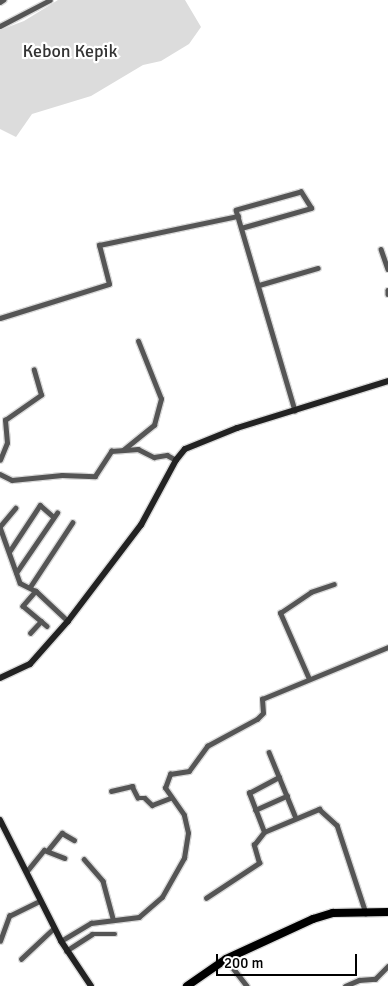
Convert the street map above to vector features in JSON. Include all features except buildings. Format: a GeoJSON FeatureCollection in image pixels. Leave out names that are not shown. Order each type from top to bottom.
{"type":"FeatureCollection","features":[{"type":"Feature","properties":{"kind":"main road"},"geometry":{"type":"LineString","coordinates":[[187,986],[226,959],[323,915],[388,912]]}},
{"type":"Feature","properties":{"kind":"street"},"geometry":{"type":"LineString","coordinates":[[0,2],[4,0]]}},
{"type":"Feature","properties":{"kind":"street"},"geometry":{"type":"LineString","coordinates":[[0,26],[50,0]]}},
{"type":"Feature","properties":{"kind":"street"},"geometry":{"type":"LineString","coordinates":[[241,228],[311,208],[301,192],[236,210],[241,228],[259,285],[295,411]]}},
{"type":"Feature","properties":{"kind":"street"},"geometry":{"type":"LineString","coordinates":[[0,318],[109,284],[99,245],[238,216]]}},
{"type":"Feature","properties":{"kind":"street"},"geometry":{"type":"LineString","coordinates":[[381,249],[388,269]]}},
{"type":"Feature","properties":{"kind":"street"},"geometry":{"type":"LineString","coordinates":[[259,285],[318,268]]}},
{"type":"Feature","properties":{"kind":"street"},"geometry":{"type":"LineString","coordinates":[[122,450],[154,425],[162,399],[138,342]]}},
{"type":"Feature","properties":{"kind":"street"},"geometry":{"type":"LineString","coordinates":[[0,460],[7,443],[5,420],[41,395],[34,370]]}},
{"type":"Feature","properties":{"kind":"street"},"geometry":{"type":"LineString","coordinates":[[0,678],[30,664],[68,620],[140,525],[176,460],[200,442],[388,381]]}},
{"type":"Feature","properties":{"kind":"street"},"geometry":{"type":"LineString","coordinates":[[0,474],[12,480],[62,475],[95,476],[107,453],[122,450],[138,449],[154,457],[167,455],[176,460]]}},
{"type":"Feature","properties":{"kind":"street"},"geometry":{"type":"LineString","coordinates":[[9,552],[40,505],[55,515],[16,573]]}},
{"type":"Feature","properties":{"kind":"street"},"geometry":{"type":"LineString","coordinates":[[16,508],[0,527],[20,583],[36,591],[68,620]]}},
{"type":"Feature","properties":{"kind":"street"},"geometry":{"type":"LineString","coordinates":[[30,587],[72,523]]}},
{"type":"Feature","properties":{"kind":"street"},"geometry":{"type":"LineString","coordinates":[[309,679],[280,613],[301,598],[334,584]]}},
{"type":"Feature","properties":{"kind":"street"},"geometry":{"type":"LineString","coordinates":[[36,591],[24,606],[47,626]]}},
{"type":"Feature","properties":{"kind":"street"},"geometry":{"type":"LineString","coordinates":[[30,633],[41,621]]}},
{"type":"Feature","properties":{"kind":"street"},"geometry":{"type":"LineString","coordinates":[[61,941],[91,923],[138,917],[154,906],[184,858],[188,828],[165,788],[170,774],[189,771],[207,746],[257,719],[263,713],[262,699],[388,647]]}},
{"type":"Feature","properties":{"kind":"street"},"geometry":{"type":"LineString","coordinates":[[269,752],[296,818]]}},
{"type":"Feature","properties":{"kind":"street"},"geometry":{"type":"LineString","coordinates":[[264,832],[249,790],[279,776]]}},
{"type":"Feature","properties":{"kind":"street"},"geometry":{"type":"LineString","coordinates":[[111,791],[132,786],[138,798],[145,798],[152,805],[170,798]]}},
{"type":"Feature","properties":{"kind":"street"},"geometry":{"type":"LineString","coordinates":[[255,810],[287,796]]}},
{"type":"Feature","properties":{"kind":"street"},"geometry":{"type":"LineString","coordinates":[[206,898],[259,863],[254,845],[264,832],[319,809],[337,825],[366,913]]}},
{"type":"Feature","properties":{"kind":"street"},"geometry":{"type":"LineString","coordinates":[[0,820],[61,941],[91,986]]}},
{"type":"Feature","properties":{"kind":"street"},"geometry":{"type":"LineString","coordinates":[[27,871],[62,833],[74,840]]}},
{"type":"Feature","properties":{"kind":"street"},"geometry":{"type":"LineString","coordinates":[[48,850],[65,858]]}},
{"type":"Feature","properties":{"kind":"street"},"geometry":{"type":"LineString","coordinates":[[84,859],[103,880],[112,919]]}},
{"type":"Feature","properties":{"kind":"street"},"geometry":{"type":"LineString","coordinates":[[0,942],[10,916],[40,901]]}},
{"type":"Feature","properties":{"kind":"street"},"geometry":{"type":"LineString","coordinates":[[21,959],[54,928]]}},
{"type":"Feature","properties":{"kind":"street"},"geometry":{"type":"LineString","coordinates":[[66,950],[92,934],[116,934]]}},
{"type":"Feature","properties":{"kind":"street"},"geometry":{"type":"LineString","coordinates":[[226,959],[247,986]]}},
{"type":"Feature","properties":{"kind":"street"},"geometry":{"type":"LineString","coordinates":[[345,986],[359,980],[375,979],[388,966]]}},
{"type":"Feature","properties":{"kind":"green space","name":"Kebon Kepik"},"geometry":{"type":"Polygon","coordinates":[[[58,0],[185,0],[201,27],[189,44],[161,61],[143,65],[91,96],[32,114],[16,137],[0,129],[0,30],[24,21],[58,0]]]}}]}
